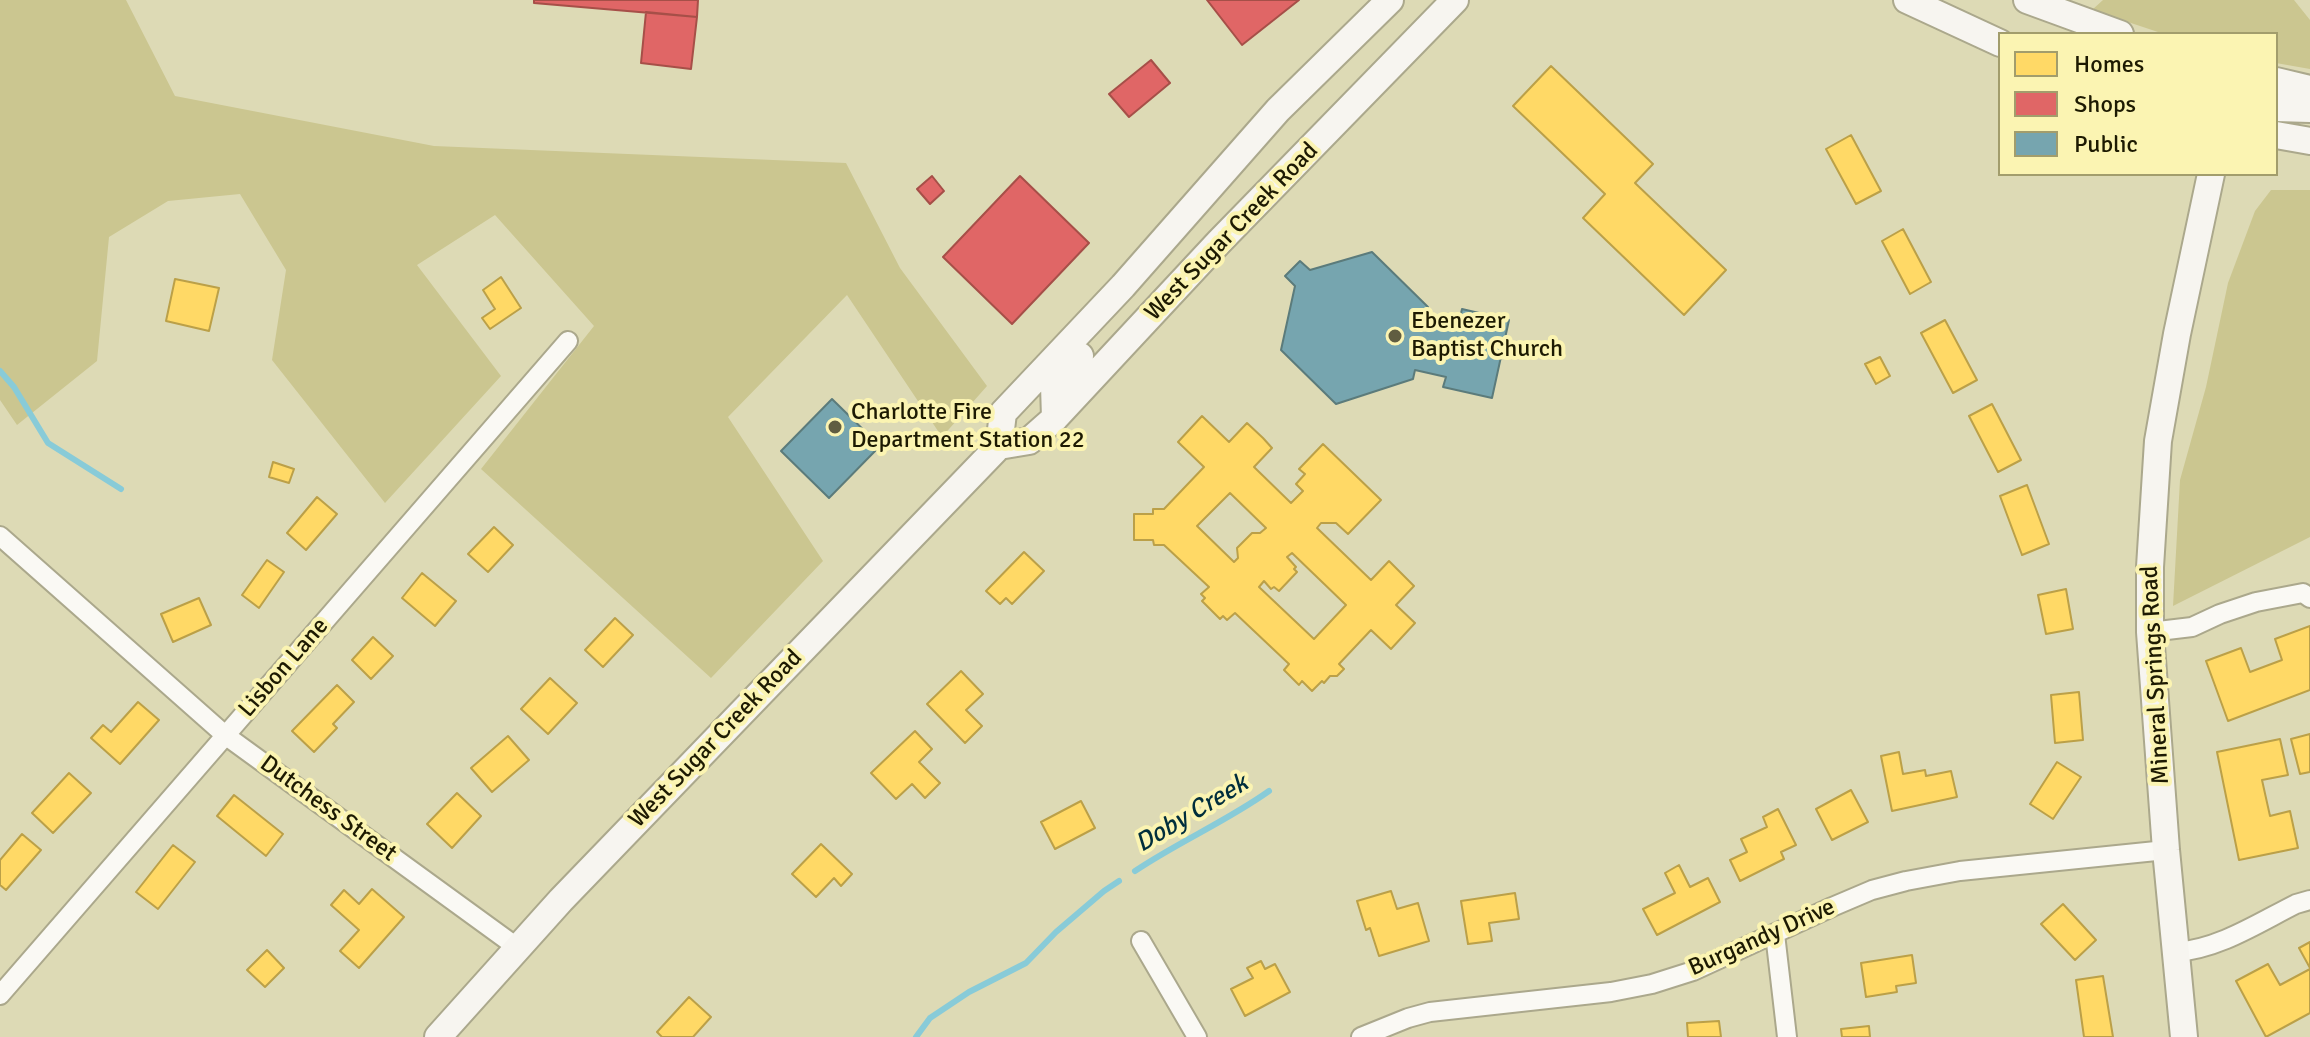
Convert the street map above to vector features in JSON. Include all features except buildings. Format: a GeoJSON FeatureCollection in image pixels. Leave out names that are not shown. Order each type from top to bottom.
{"type":"FeatureCollection","features":[{"type":"Feature","properties":{"kind":"main road","name":"West Sugar Creek Road"},"geometry":{"type":"LineString","coordinates":[[999,446],[1003,413],[1123,286],[1278,110],[1390,0]]}},
{"type":"Feature","properties":{"kind":"main road","name":"West Sugar Creek Road"},"geometry":{"type":"LineString","coordinates":[[438,1037],[561,900],[999,446],[1029,441],[1055,418],[1218,243],[1455,0]]}},
{"type":"Feature","properties":{"kind":"main road"},"geometry":{"type":"LineString","coordinates":[[1907,0],[1998,42]]}},
{"type":"Feature","properties":{"kind":"main road"},"geometry":{"type":"LineString","coordinates":[[2027,0],[2115,32]]}},
{"type":"Feature","properties":{"kind":"main road"},"geometry":{"type":"LineString","coordinates":[[2278,81],[2310,89]]}},
{"type":"Feature","properties":{"kind":"main road"},"geometry":{"type":"LineString","coordinates":[[2278,108],[2310,109]]}},
{"type":"Feature","properties":{"kind":"main road"},"geometry":{"type":"LineString","coordinates":[[2278,135],[2310,141]]}},
{"type":"Feature","properties":{"kind":"main road","name":"Mineral Springs Road"},"geometry":{"type":"LineString","coordinates":[[2184,1037],[2150,632],[2150,567],[2158,441],[2211,176]]}},
{"type":"Feature","properties":{"kind":"main road"},"geometry":{"type":"LineString","coordinates":[[1055,418],[1054,385],[1108,320],[1123,286]]}},
{"type":"Feature","properties":{"kind":"street","name":"Lisbon Lane"},"geometry":{"type":"LineString","coordinates":[[0,995],[568,341]]}},
{"type":"Feature","properties":{"kind":"street","name":"Dutchess Street"},"geometry":{"type":"LineString","coordinates":[[0,536],[225,735],[518,948]]}},
{"type":"Feature","properties":{"kind":"street"},"geometry":{"type":"LineString","coordinates":[[2150,632],[2192,627],[2256,602],[2303,593],[2310,598]]}},
{"type":"Feature","properties":{"kind":"street","name":"Burgandy Drive"},"geometry":{"type":"LineString","coordinates":[[1361,1037],[1430,1012],[1611,992],[1652,984],[1693,971],[1872,890],[1906,881],[1960,871],[2166,850]]}},
{"type":"Feature","properties":{"kind":"street"},"geometry":{"type":"LineString","coordinates":[[2176,952],[2197,951],[2212,946],[2310,900]]}},
{"type":"Feature","properties":{"kind":"street"},"geometry":{"type":"LineString","coordinates":[[1775,934],[1787,1037]]}},
{"type":"Feature","properties":{"kind":"street"},"geometry":{"type":"LineString","coordinates":[[1141,941],[1197,1037]]}},
{"type":"Feature","properties":{"kind":"shaded area"},"geometry":{"type":"Polygon","coordinates":[[[0,0],[126,0],[175,96],[434,146],[846,163],[900,268],[987,386],[942,437],[847,295],[728,417],[823,561],[711,678],[481,469],[594,326],[495,215],[417,265],[501,376],[385,503],[272,360],[286,270],[240,194],[168,201],[109,237],[97,361],[17,425],[0,400],[0,0]]]}},
{"type":"Feature","properties":{"kind":"shaded area"},"geometry":{"type":"Polygon","coordinates":[[[2103,0],[2294,0],[2310,20],[2310,69],[2278,63],[2278,32],[2158,32],[2092,10],[2103,0]]]}},
{"type":"Feature","properties":{"kind":"shaded area"},"geometry":{"type":"Polygon","coordinates":[[[2271,190],[2310,190],[2310,537],[2173,606],[2180,480],[2206,387],[2228,283],[2255,211],[2271,190]]]}},
{"type":"Feature","properties":{"kind":"waterway"},"geometry":{"type":"LineString","coordinates":[[0,371],[14,387],[48,443],[121,489]]}},
{"type":"Feature","properties":{"kind":"waterway","name":"Doby Creek"},"geometry":{"type":"LineString","coordinates":[[1135,871],[1269,791]]}},
{"type":"Feature","properties":{"kind":"waterway","name":"Doby Creek"},"geometry":{"type":"LineString","coordinates":[[916,1037],[930,1018],[969,992],[1026,963],[1056,932],[1119,881]]}},
{"type":"Feature","properties":{"kind":"place","name":"Ebenezer Baptist Church"},"geometry":{"type":"Point","coordinates":[1395,336]}},
{"type":"Feature","properties":{"kind":"place","name":"Charlotte Fire Department Station 22"},"geometry":{"type":"Point","coordinates":[835,427]}}]}
